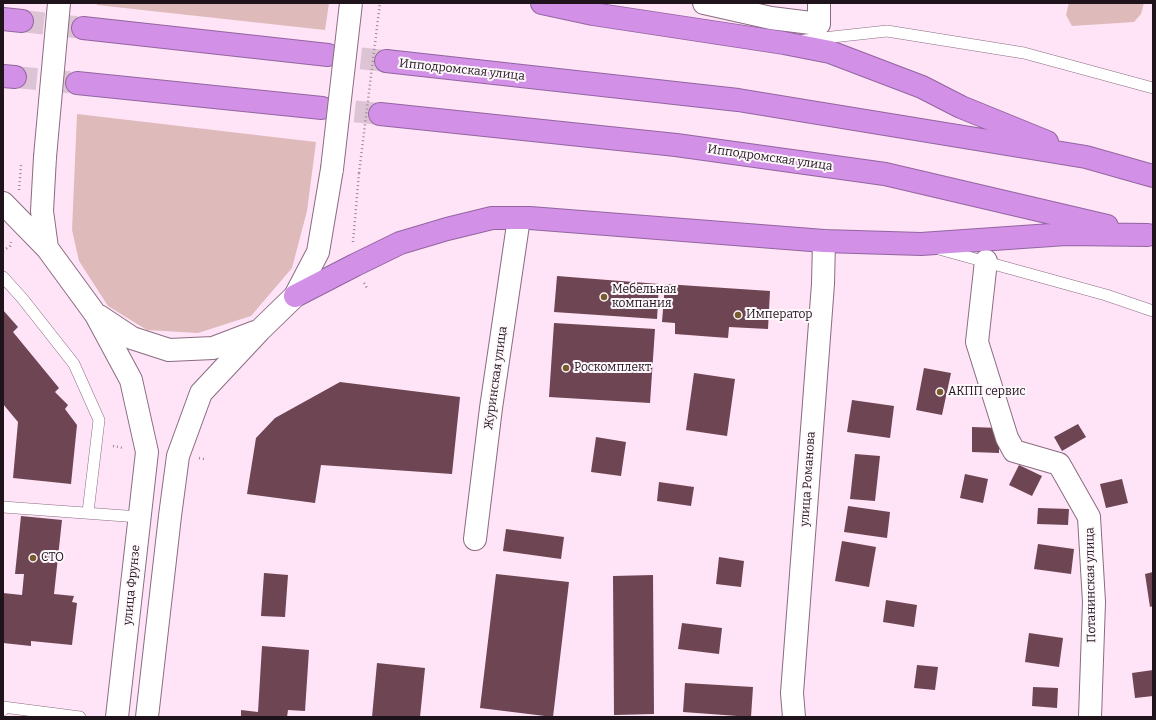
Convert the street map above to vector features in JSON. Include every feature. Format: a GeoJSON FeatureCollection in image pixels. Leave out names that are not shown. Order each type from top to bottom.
{"type":"FeatureCollection","features":[{"type":"Feature","properties":{"kind":"highway"},"geometry":{"type":"LineString","coordinates":[[542,3],[593,14],[784,43],[830,52],[922,87],[961,107],[1086,157]]}},
{"type":"Feature","properties":{"kind":"highway"},"geometry":{"type":"LineString","coordinates":[[83,28],[328,55]]}},
{"type":"Feature","properties":{"kind":"highway","name":"Ипподромская улица"},"geometry":{"type":"LineString","coordinates":[[386,61],[738,100],[1086,157],[1148,174]]}},
{"type":"Feature","properties":{"kind":"highway"},"geometry":{"type":"LineString","coordinates":[[76,83],[322,108]]}},
{"type":"Feature","properties":{"kind":"highway","name":"Ипподромская улица"},"geometry":{"type":"LineString","coordinates":[[380,114],[676,145],[885,174],[1150,236]]}},
{"type":"Feature","properties":{"kind":"highway"},"geometry":{"type":"LineString","coordinates":[[295,296],[400,243],[492,218],[519,218],[824,241],[921,244],[1066,234],[1150,236]]}},
{"type":"Feature","properties":{"kind":"main road"},"geometry":{"type":"LineString","coordinates":[[47,248],[42,211],[45,157],[59,3]]}},
{"type":"Feature","properties":{"kind":"main road"},"geometry":{"type":"LineString","coordinates":[[147,717],[178,456],[201,393],[260,330],[295,296],[318,252],[332,170],[351,3]]}},
{"type":"Feature","properties":{"kind":"main road"},"geometry":{"type":"LineString","coordinates":[[704,3],[771,18],[819,13]]}},
{"type":"Feature","properties":{"kind":"main road"},"geometry":{"type":"LineString","coordinates":[[3,203],[47,248],[96,315],[132,338],[169,350],[214,348],[260,330]]}},
{"type":"Feature","properties":{"kind":"main road","name":"Журинская улица"},"geometry":{"type":"LineString","coordinates":[[475,539],[491,408],[519,218]]}},
{"type":"Feature","properties":{"kind":"main road","name":"улица Романова"},"geometry":{"type":"LineString","coordinates":[[794,717],[792,693],[823,284],[824,241]]}},
{"type":"Feature","properties":{"kind":"main road","name":"Потанинская улица"},"geometry":{"type":"LineString","coordinates":[[986,261],[977,342],[1007,438],[1014,451],[1059,464],[1089,517],[1094,602],[1090,717]]}},
{"type":"Feature","properties":{"kind":"main road","name":"улица Фрунзе"},"geometry":{"type":"LineString","coordinates":[[96,315],[131,380],[147,452],[117,717]]}},
{"type":"Feature","properties":{"kind":"lane"},"geometry":{"type":"LineString","coordinates":[[784,43],[887,31],[1024,53],[1153,88]]}},
{"type":"Feature","properties":{"kind":"lane"},"geometry":{"type":"LineString","coordinates":[[921,244],[1106,295],[1153,311]]}},
{"type":"Feature","properties":{"kind":"lane"},"geometry":{"type":"LineString","coordinates":[[3,276],[74,364],[99,420],[88,512]]}},
{"type":"Feature","properties":{"kind":"lane"},"geometry":{"type":"LineString","coordinates":[[3,507],[88,512],[139,517]]}},
{"type":"Feature","properties":{"kind":"lane"},"geometry":{"type":"LineString","coordinates":[[3,710],[3,707],[80,717]]}},
{"type":"Feature","properties":{"kind":"path"},"geometry":{"type":"LineString","coordinates":[[366,288],[355,265],[353,245],[359,173],[380,3]]}},
{"type":"Feature","properties":{"kind":"shaded area"},"geometry":{"type":"Polygon","coordinates":[[[97,3],[329,3],[325,30],[97,5],[97,3]]]}},
{"type":"Feature","properties":{"kind":"shaded area"},"geometry":{"type":"Polygon","coordinates":[[[1069,3],[1144,3],[1141,14],[1134,22],[1072,26],[1066,15],[1069,3]]]}},
{"type":"Feature","properties":{"kind":"shaded area"},"geometry":{"type":"Polygon","coordinates":[[[77,114],[316,142],[307,211],[292,268],[251,316],[198,333],[147,330],[108,306],[79,261],[72,230],[77,114]]]}},
{"type":"Feature","properties":{"kind":"building"},"geometry":{"type":"Polygon","coordinates":[[[557,276],[659,284],[657,319],[554,312],[557,276]]]}},
{"type":"Feature","properties":{"kind":"building"},"geometry":{"type":"Polygon","coordinates":[[[665,284],[770,291],[768,329],[729,327],[728,338],[675,334],[675,323],[662,322],[665,284]]]}},
{"type":"Feature","properties":{"kind":"building"},"geometry":{"type":"Polygon","coordinates":[[[3,310],[18,327],[13,332],[59,388],[55,392],[68,405],[65,409],[77,425],[71,484],[13,478],[18,422],[3,404],[3,310]]]}},
{"type":"Feature","properties":{"kind":"building"},"geometry":{"type":"Polygon","coordinates":[[[554,323],[655,329],[650,403],[549,397],[554,323]]]}},
{"type":"Feature","properties":{"kind":"building"},"geometry":{"type":"Polygon","coordinates":[[[924,368],[951,373],[942,415],[916,410],[924,368]]]}},
{"type":"Feature","properties":{"kind":"building"},"geometry":{"type":"Polygon","coordinates":[[[694,373],[735,379],[727,436],[686,430],[694,373]]]}},
{"type":"Feature","properties":{"kind":"building"},"geometry":{"type":"Polygon","coordinates":[[[340,382],[460,397],[452,474],[321,465],[315,503],[247,494],[256,438],[275,418],[340,382]]]}},
{"type":"Feature","properties":{"kind":"building"},"geometry":{"type":"Polygon","coordinates":[[[852,400],[894,406],[890,438],[847,432],[852,400]]]}},
{"type":"Feature","properties":{"kind":"building"},"geometry":{"type":"Polygon","coordinates":[[[1078,424],[1086,437],[1062,451],[1054,437],[1078,424]]]}},
{"type":"Feature","properties":{"kind":"building"},"geometry":{"type":"Polygon","coordinates":[[[972,427],[999,428],[999,453],[972,452],[972,427]]]}},
{"type":"Feature","properties":{"kind":"building"},"geometry":{"type":"Polygon","coordinates":[[[596,437],[626,442],[621,476],[591,472],[596,437]]]}},
{"type":"Feature","properties":{"kind":"building"},"geometry":{"type":"Polygon","coordinates":[[[855,454],[880,456],[875,501],[850,499],[855,454]]]}},
{"type":"Feature","properties":{"kind":"building"},"geometry":{"type":"Polygon","coordinates":[[[1019,465],[1042,476],[1032,496],[1009,485],[1019,465]]]}},
{"type":"Feature","properties":{"kind":"building"},"geometry":{"type":"Polygon","coordinates":[[[965,474],[988,479],[983,503],[960,498],[965,474]]]}},
{"type":"Feature","properties":{"kind":"building"},"geometry":{"type":"Polygon","coordinates":[[[1122,479],[1128,503],[1106,508],[1100,484],[1122,479]]]}},
{"type":"Feature","properties":{"kind":"building"},"geometry":{"type":"Polygon","coordinates":[[[659,482],[694,487],[691,506],[657,501],[659,482]]]}},
{"type":"Feature","properties":{"kind":"building"},"geometry":{"type":"Polygon","coordinates":[[[848,506],[890,512],[887,538],[844,532],[848,506]]]}},
{"type":"Feature","properties":{"kind":"building"},"geometry":{"type":"Polygon","coordinates":[[[1038,508],[1069,509],[1068,525],[1037,524],[1038,508]]]}},
{"type":"Feature","properties":{"kind":"building"},"geometry":{"type":"Polygon","coordinates":[[[21,516],[62,520],[54,594],[74,596],[72,602],[77,603],[72,645],[31,641],[31,646],[3,643],[3,593],[22,595],[24,574],[15,574],[21,516]]]}},
{"type":"Feature","properties":{"kind":"building"},"geometry":{"type":"Polygon","coordinates":[[[506,529],[564,537],[561,559],[503,551],[506,529]]]}},
{"type":"Feature","properties":{"kind":"building"},"geometry":{"type":"Polygon","coordinates":[[[842,541],[876,547],[869,587],[835,581],[842,541]]]}},
{"type":"Feature","properties":{"kind":"building"},"geometry":{"type":"Polygon","coordinates":[[[1038,544],[1074,549],[1071,574],[1034,569],[1038,544]]]}},
{"type":"Feature","properties":{"kind":"building"},"geometry":{"type":"Polygon","coordinates":[[[719,557],[744,561],[741,587],[716,584],[719,557]]]}},
{"type":"Feature","properties":{"kind":"building"},"geometry":{"type":"Polygon","coordinates":[[[1153,572],[1153,606],[1150,607],[1145,574],[1153,572]]]}},
{"type":"Feature","properties":{"kind":"building"},"geometry":{"type":"Polygon","coordinates":[[[264,573],[288,575],[285,617],[261,616],[264,573]]]}},
{"type":"Feature","properties":{"kind":"building"},"geometry":{"type":"Polygon","coordinates":[[[496,574],[569,582],[553,717],[480,708],[496,574]]]}},
{"type":"Feature","properties":{"kind":"building"},"geometry":{"type":"Polygon","coordinates":[[[653,575],[654,714],[614,715],[613,576],[653,575]]]}},
{"type":"Feature","properties":{"kind":"building"},"geometry":{"type":"Polygon","coordinates":[[[886,600],[917,605],[914,627],[883,622],[886,600]]]}},
{"type":"Feature","properties":{"kind":"building"},"geometry":{"type":"Polygon","coordinates":[[[682,623],[722,628],[719,654],[678,649],[682,623]]]}},
{"type":"Feature","properties":{"kind":"building"},"geometry":{"type":"Polygon","coordinates":[[[1029,633],[1063,638],[1059,667],[1025,662],[1029,633]]]}},
{"type":"Feature","properties":{"kind":"building"},"geometry":{"type":"Polygon","coordinates":[[[262,646],[309,650],[305,711],[288,710],[287,717],[241,717],[241,710],[258,712],[262,646]]]}},
{"type":"Feature","properties":{"kind":"building"},"geometry":{"type":"Polygon","coordinates":[[[377,663],[425,668],[420,717],[372,717],[377,663]]]}},
{"type":"Feature","properties":{"kind":"building"},"geometry":{"type":"Polygon","coordinates":[[[917,665],[938,667],[935,690],[914,688],[917,665]]]}},
{"type":"Feature","properties":{"kind":"building"},"geometry":{"type":"Polygon","coordinates":[[[1153,670],[1153,696],[1135,698],[1132,673],[1153,670]]]}},
{"type":"Feature","properties":{"kind":"building"},"geometry":{"type":"Polygon","coordinates":[[[685,683],[753,687],[751,717],[683,712],[685,683]]]}},
{"type":"Feature","properties":{"kind":"building"},"geometry":{"type":"Polygon","coordinates":[[[1033,687],[1058,688],[1057,708],[1032,706],[1033,687]]]}},
{"type":"Feature","properties":{"kind":"tunnel"},"geometry":{"type":"LineString","coordinates":[[22,21],[83,28]]}},
{"type":"Feature","properties":{"kind":"tunnel"},"geometry":{"type":"LineString","coordinates":[[328,55],[386,61]]}},
{"type":"Feature","properties":{"kind":"tunnel"},"geometry":{"type":"LineString","coordinates":[[15,77],[77,83]]}},
{"type":"Feature","properties":{"kind":"tunnel"},"geometry":{"type":"LineString","coordinates":[[322,108],[380,114]]}},
{"type":"Feature","properties":{"kind":"place","name":"Мебельная компания"},"geometry":{"type":"Point","coordinates":[604,297]}},
{"type":"Feature","properties":{"kind":"place","name":"Император"},"geometry":{"type":"Point","coordinates":[738,315]}},
{"type":"Feature","properties":{"kind":"place","name":"Роскомплект"},"geometry":{"type":"Point","coordinates":[566,368]}},
{"type":"Feature","properties":{"kind":"place","name":"АКПП сервис"},"geometry":{"type":"Point","coordinates":[940,392]}},
{"type":"Feature","properties":{"kind":"place","name":"СТО"},"geometry":{"type":"Point","coordinates":[33,558]}}]}
